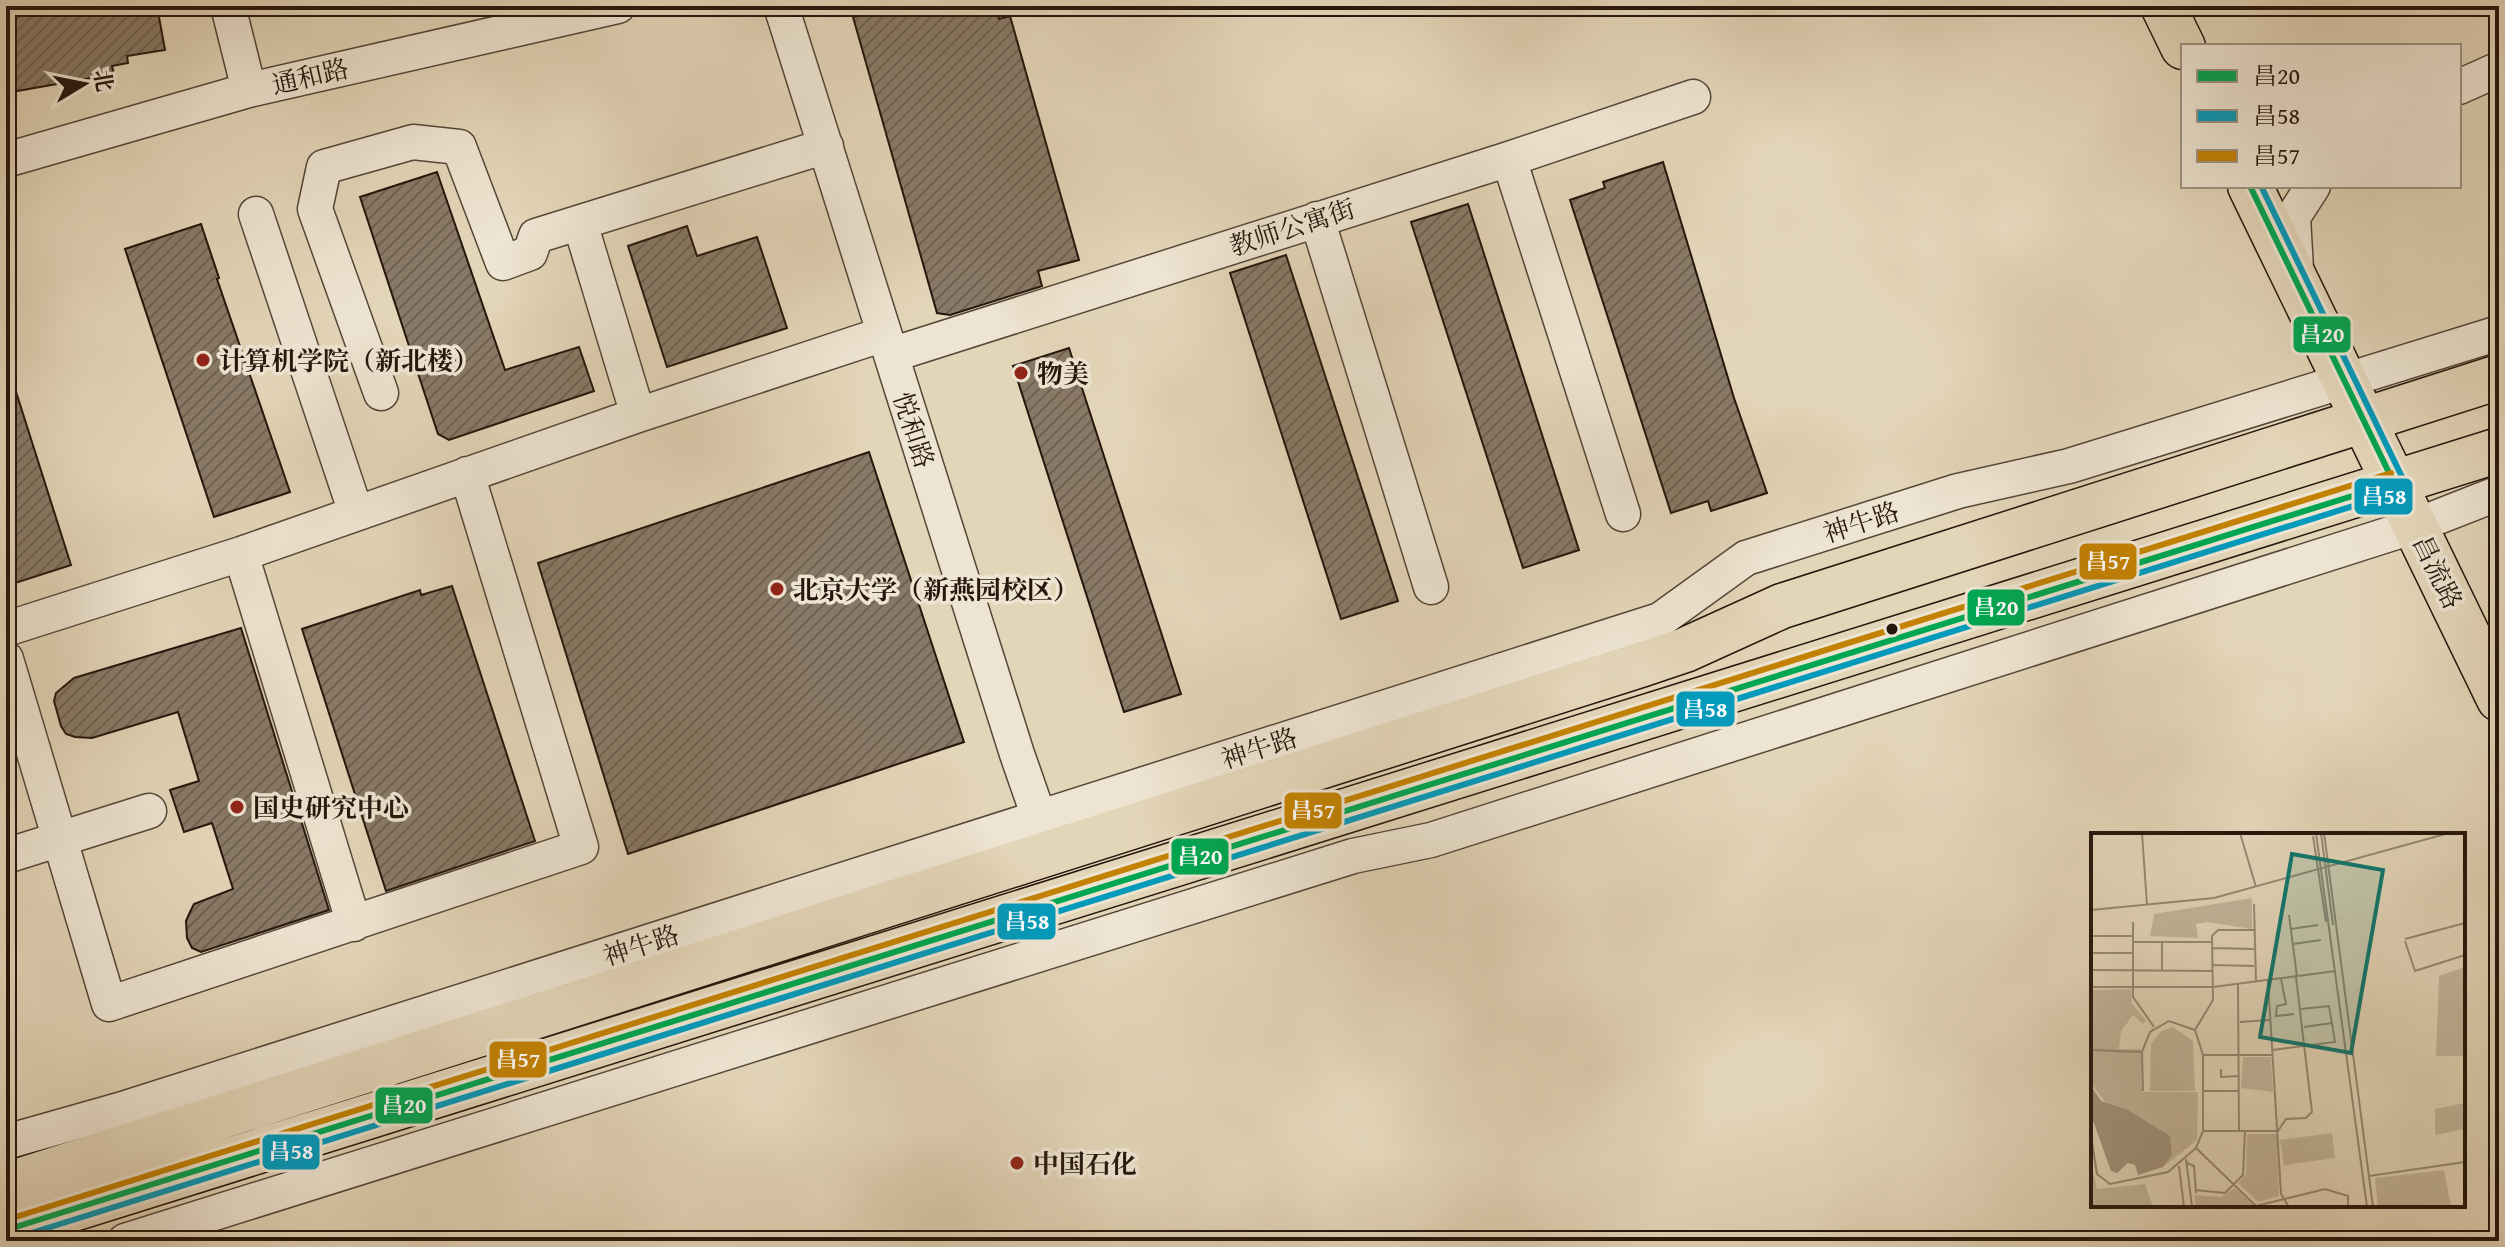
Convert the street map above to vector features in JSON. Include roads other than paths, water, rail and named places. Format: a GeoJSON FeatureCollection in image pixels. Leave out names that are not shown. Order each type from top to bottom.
{"type":"FeatureCollection","features":[{"type":"Feature","properties":{"kind":"main road"},"geometry":{"type":"LineString","coordinates":[[2163,6],[2182,44]]}},
{"type":"Feature","properties":{"kind":"main road","name":"昌流路"},"geometry":{"type":"LineString","coordinates":[[2251,188],[2499,699]]}},
{"type":"Feature","properties":{"kind":"main road","name":"神牛路"},"geometry":{"type":"LineString","coordinates":[[6,1185],[1045,836],[1640,665],[1685,650],[1782,606],[2499,377]]}},
{"type":"Feature","properties":{"kind":"main road"},"geometry":{"type":"LineString","coordinates":[[6,1230],[2499,450]]}},
{"type":"Feature","properties":{"kind":"street"},"geometry":{"type":"LineString","coordinates":[[228,6],[249,90]]}},
{"type":"Feature","properties":{"kind":"street","name":"通和路"},"geometry":{"type":"LineString","coordinates":[[6,160],[249,90],[618,6]]}},
{"type":"Feature","properties":{"kind":"street","name":"悦和路"},"geometry":{"type":"LineString","coordinates":[[781,6],[1045,836]]}},
{"type":"Feature","properties":{"kind":"street"},"geometry":{"type":"LineString","coordinates":[[2461,86],[2499,69]]}},
{"type":"Feature","properties":{"kind":"street","name":"教师公寓街"},"geometry":{"type":"LineString","coordinates":[[6,629],[241,554],[638,415],[1317,219],[1693,97]]}},
{"type":"Feature","properties":{"kind":"street"},"geometry":{"type":"LineString","coordinates":[[381,393],[315,209],[324,167],[413,142],[459,147],[503,263],[530,253],[536,236],[826,146]]}},
{"type":"Feature","properties":{"kind":"street"},"geometry":{"type":"LineString","coordinates":[[1509,159],[1623,514]]}},
{"type":"Feature","properties":{"kind":"street"},"geometry":{"type":"LineString","coordinates":[[2297,282],[2293,217],[2312,188]]}},
{"type":"Feature","properties":{"kind":"street"},"geometry":{"type":"LineString","coordinates":[[256,214],[356,513]]}},
{"type":"Feature","properties":{"kind":"street"},"geometry":{"type":"LineString","coordinates":[[1317,219],[1431,587]]}},
{"type":"Feature","properties":{"kind":"street"},"geometry":{"type":"LineString","coordinates":[[580,223],[638,415]]}},
{"type":"Feature","properties":{"kind":"street","name":"神牛路"},"geometry":{"type":"LineString","coordinates":[[6,1142],[1045,836],[1660,620],[1746,558],[1958,491],[2069,466],[2499,333]]}},
{"type":"Feature","properties":{"kind":"street"},"geometry":{"type":"LineString","coordinates":[[6,659],[109,1004],[581,847],[467,474]]}},
{"type":"Feature","properties":{"kind":"street"},"geometry":{"type":"LineString","coordinates":[[125,1241],[1353,856],[1431,840],[2415,526],[2499,493]]}},
{"type":"Feature","properties":{"kind":"street"},"geometry":{"type":"LineString","coordinates":[[241,554],[354,924]]}},
{"type":"Feature","properties":{"kind":"street"},"geometry":{"type":"LineString","coordinates":[[6,856],[149,811]]}},
{"type":"Feature","properties":{"kind":"place","name":"计算机学院（新北楼）"},"geometry":{"type":"Point","coordinates":[203,360]}},
{"type":"Feature","properties":{"kind":"place","name":"物美"},"geometry":{"type":"Point","coordinates":[1021,373]}},
{"type":"Feature","properties":{"kind":"place","name":"北京大学（新燕园校区）"},"geometry":{"type":"Point","coordinates":[777,589]}},
{"type":"Feature","properties":{"kind":"place","name":"国史研究中心"},"geometry":{"type":"Point","coordinates":[237,807]}},
{"type":"Feature","properties":{"kind":"place","name":"中国石化"},"geometry":{"type":"Point","coordinates":[1017,1163]}}]}
